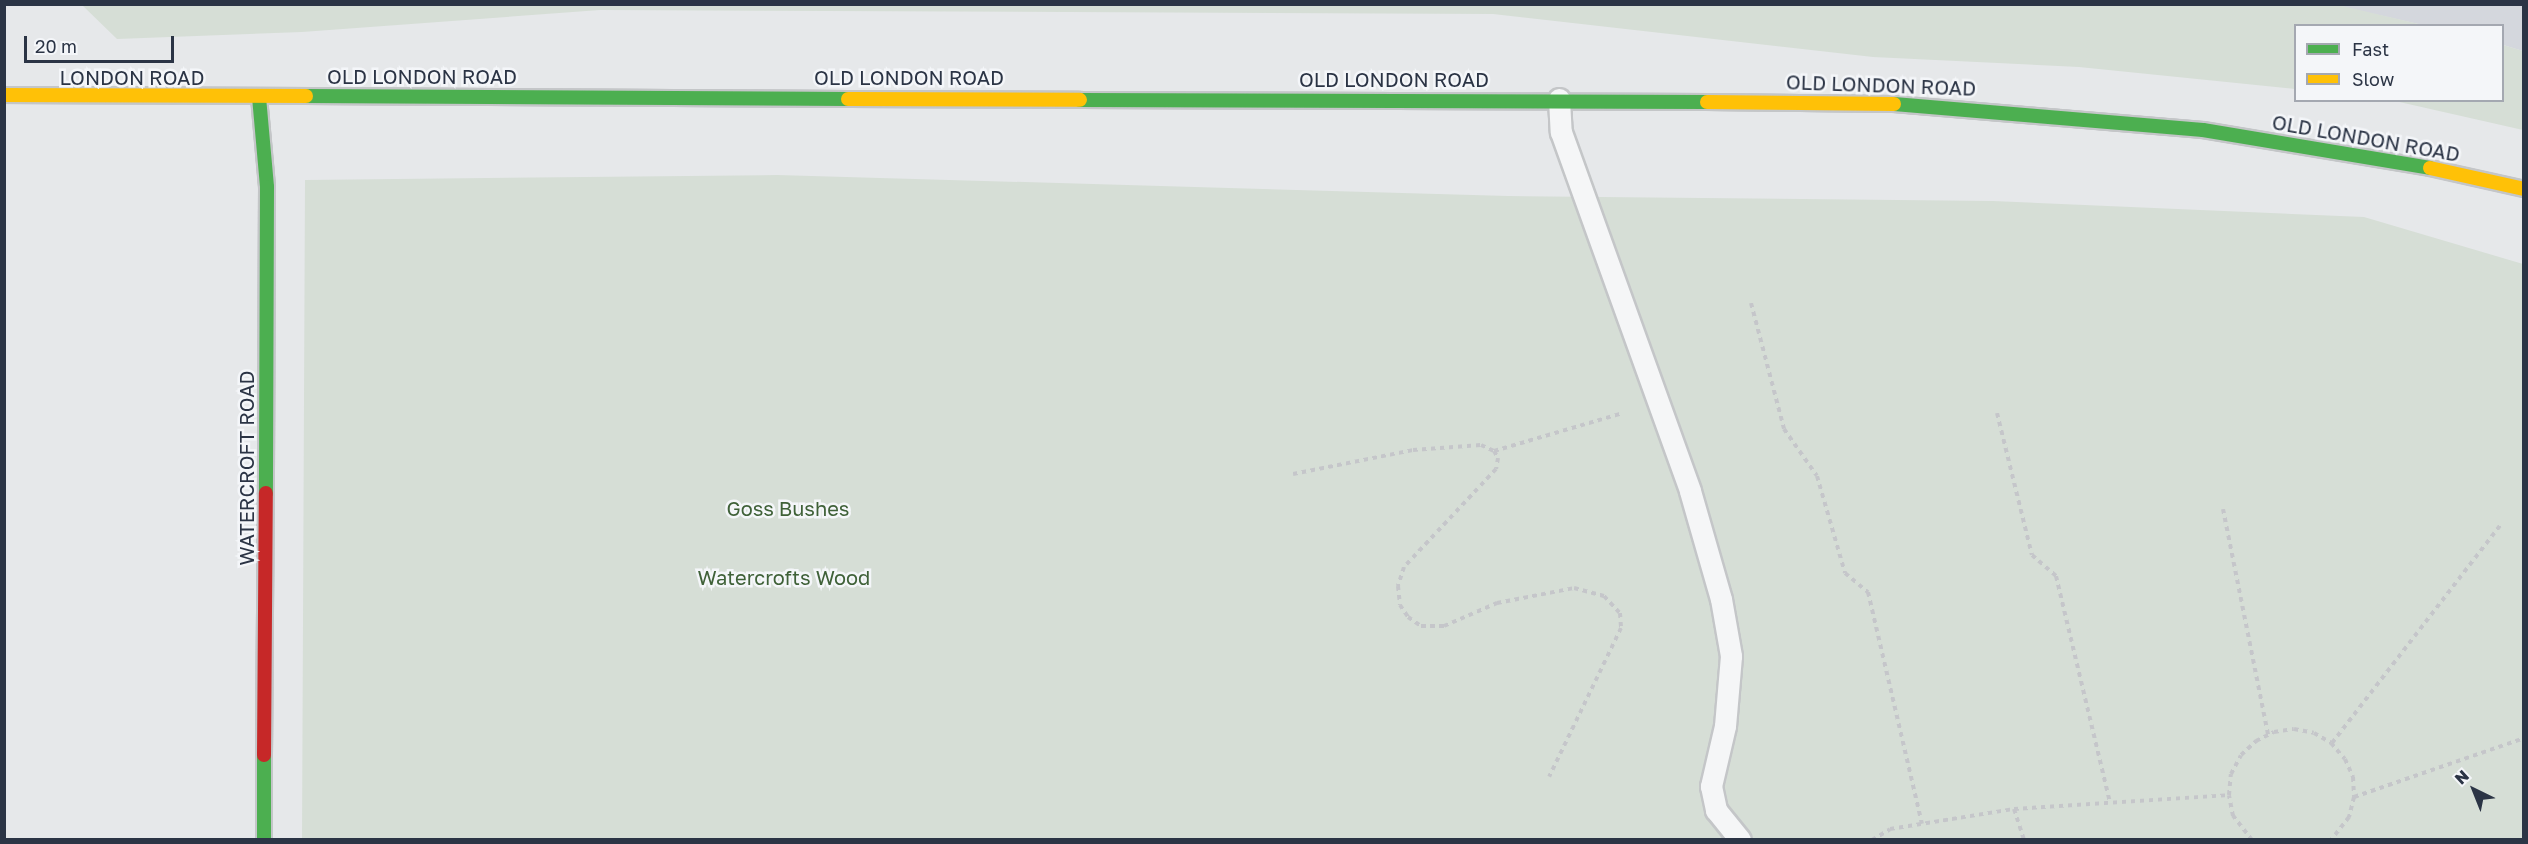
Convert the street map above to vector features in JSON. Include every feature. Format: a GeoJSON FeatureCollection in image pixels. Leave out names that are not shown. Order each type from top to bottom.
{"type":"FeatureCollection","features":[{"type":"Feature","properties":{"kind":"street","name":"LONDON ROAD"},"geometry":{"type":"LineString","coordinates":[[4,95],[259,97]]}},
{"type":"Feature","properties":{"kind":"street","name":"OLD LONDON ROAD"},"geometry":{"type":"LineString","coordinates":[[259,97],[1559,99],[1873,103],[2093,118],[2310,146],[2523,189]]}},
{"type":"Feature","properties":{"kind":"street","name":"WATERCROFT ROAD"},"geometry":{"type":"LineString","coordinates":[[259,97],[267,187],[264,840]]}},
{"type":"Feature","properties":{"kind":"lane"},"geometry":{"type":"LineString","coordinates":[[1559,99],[1562,132],[1659,403],[1721,599],[1731,656],[1725,726],[1711,786],[1716,810],[1740,840]]}},
{"type":"Feature","properties":{"kind":"path"},"geometry":{"type":"LineString","coordinates":[[1752,303],[1784,429],[1818,476],[1845,573],[1868,592],[1922,824]]}},
{"type":"Feature","properties":{"kind":"path"},"geometry":{"type":"LineString","coordinates":[[1494,451],[1659,403]]}},
{"type":"Feature","properties":{"kind":"path"},"geometry":{"type":"LineString","coordinates":[[1996,413],[2032,555],[2056,576],[2110,803]]}},
{"type":"Feature","properties":{"kind":"path"},"geometry":{"type":"LineString","coordinates":[[1293,474],[1413,450],[1481,445],[1494,451],[1498,458],[1496,469],[1404,567],[1398,586],[1400,605],[1408,617],[1421,626],[1444,626],[1497,603],[1574,588],[1604,596],[1620,613],[1621,627],[1549,777]]}},
{"type":"Feature","properties":{"kind":"path"},"geometry":{"type":"LineString","coordinates":[[2223,509],[2268,735]]}},
{"type":"Feature","properties":{"kind":"path"},"geometry":{"type":"LineString","coordinates":[[2331,743],[2502,523]]}},
{"type":"Feature","properties":{"kind":"path"},"geometry":{"type":"LineString","coordinates":[[2252,840],[2233,816],[2229,795],[2231,774],[2241,755],[2268,735],[2294,729],[2314,733],[2331,743],[2349,768],[2354,797],[2349,817],[2331,840]]}},
{"type":"Feature","properties":{"kind":"path"},"geometry":{"type":"LineString","coordinates":[[2354,797],[2523,738]]}},
{"type":"Feature","properties":{"kind":"path"},"geometry":{"type":"LineString","coordinates":[[1872,840],[1890,829],[2014,809],[2229,795]]}},
{"type":"Feature","properties":{"kind":"path"},"geometry":{"type":"LineString","coordinates":[[2014,809],[2024,840]]}},
{"type":"Feature","properties":{"kind":"shaded area"},"geometry":{"type":"Polygon","coordinates":[[[2334,5],[2523,5],[2523,51],[2504,45],[2504,24],[2419,24],[2334,5]]]}},
{"type":"Feature","properties":{"kind":"green space"},"geometry":{"type":"Polygon","coordinates":[[[2334,4],[2419,24],[2294,24],[2294,89],[2079,67],[1873,57],[1493,14],[600,10],[302,32],[117,39],[82,5],[2334,4]]]}},
{"type":"Feature","properties":{"kind":"green space"},"geometry":{"type":"Polygon","coordinates":[[[2504,45],[2523,51],[2523,130],[2399,102],[2504,102],[2504,45]]]}},
{"type":"Feature","properties":{"kind":"green space","name":"Goss Bushes"},"geometry":{"type":"Polygon","coordinates":[[[777,175],[1508,196],[1993,201],[2364,217],[2523,264],[2523,839],[302,840],[305,180],[777,175]]]}},
{"type":"Feature","properties":{"kind":"traffic: fast"},"geometry":{"type":"LineString","coordinates":[[306,96],[848,99]]}},
{"type":"Feature","properties":{"kind":"traffic: fast"},"geometry":{"type":"LineString","coordinates":[[259,97],[267,187],[266,493]]}},
{"type":"Feature","properties":{"kind":"traffic: fast"},"geometry":{"type":"LineString","coordinates":[[1080,100],[1707,102]]}},
{"type":"Feature","properties":{"kind":"traffic: fast"},"geometry":{"type":"LineString","coordinates":[[1894,104],[2203,130],[2430,168]]}},
{"type":"Feature","properties":{"kind":"traffic: fast"},"geometry":{"type":"LineString","coordinates":[[264,755],[264,840]]}},
{"type":"Feature","properties":{"kind":"traffic: slow"},"geometry":{"type":"LineString","coordinates":[[4,95],[306,96]]}},
{"type":"Feature","properties":{"kind":"traffic: slow"},"geometry":{"type":"LineString","coordinates":[[848,99],[1080,100]]}},
{"type":"Feature","properties":{"kind":"traffic: slow"},"geometry":{"type":"LineString","coordinates":[[1707,102],[1894,104]]}},
{"type":"Feature","properties":{"kind":"traffic: slow"},"geometry":{"type":"LineString","coordinates":[[2430,168],[2524,189]]}},
{"type":"Feature","properties":{"kind":"traffic: jam"},"geometry":{"type":"LineString","coordinates":[[264,755],[266,493]]}},
{"type":"Feature","properties":{"kind":"park label","name":"Watercrofts Wood"},"geometry":{"type":"Point","coordinates":[784,577]}}]}
